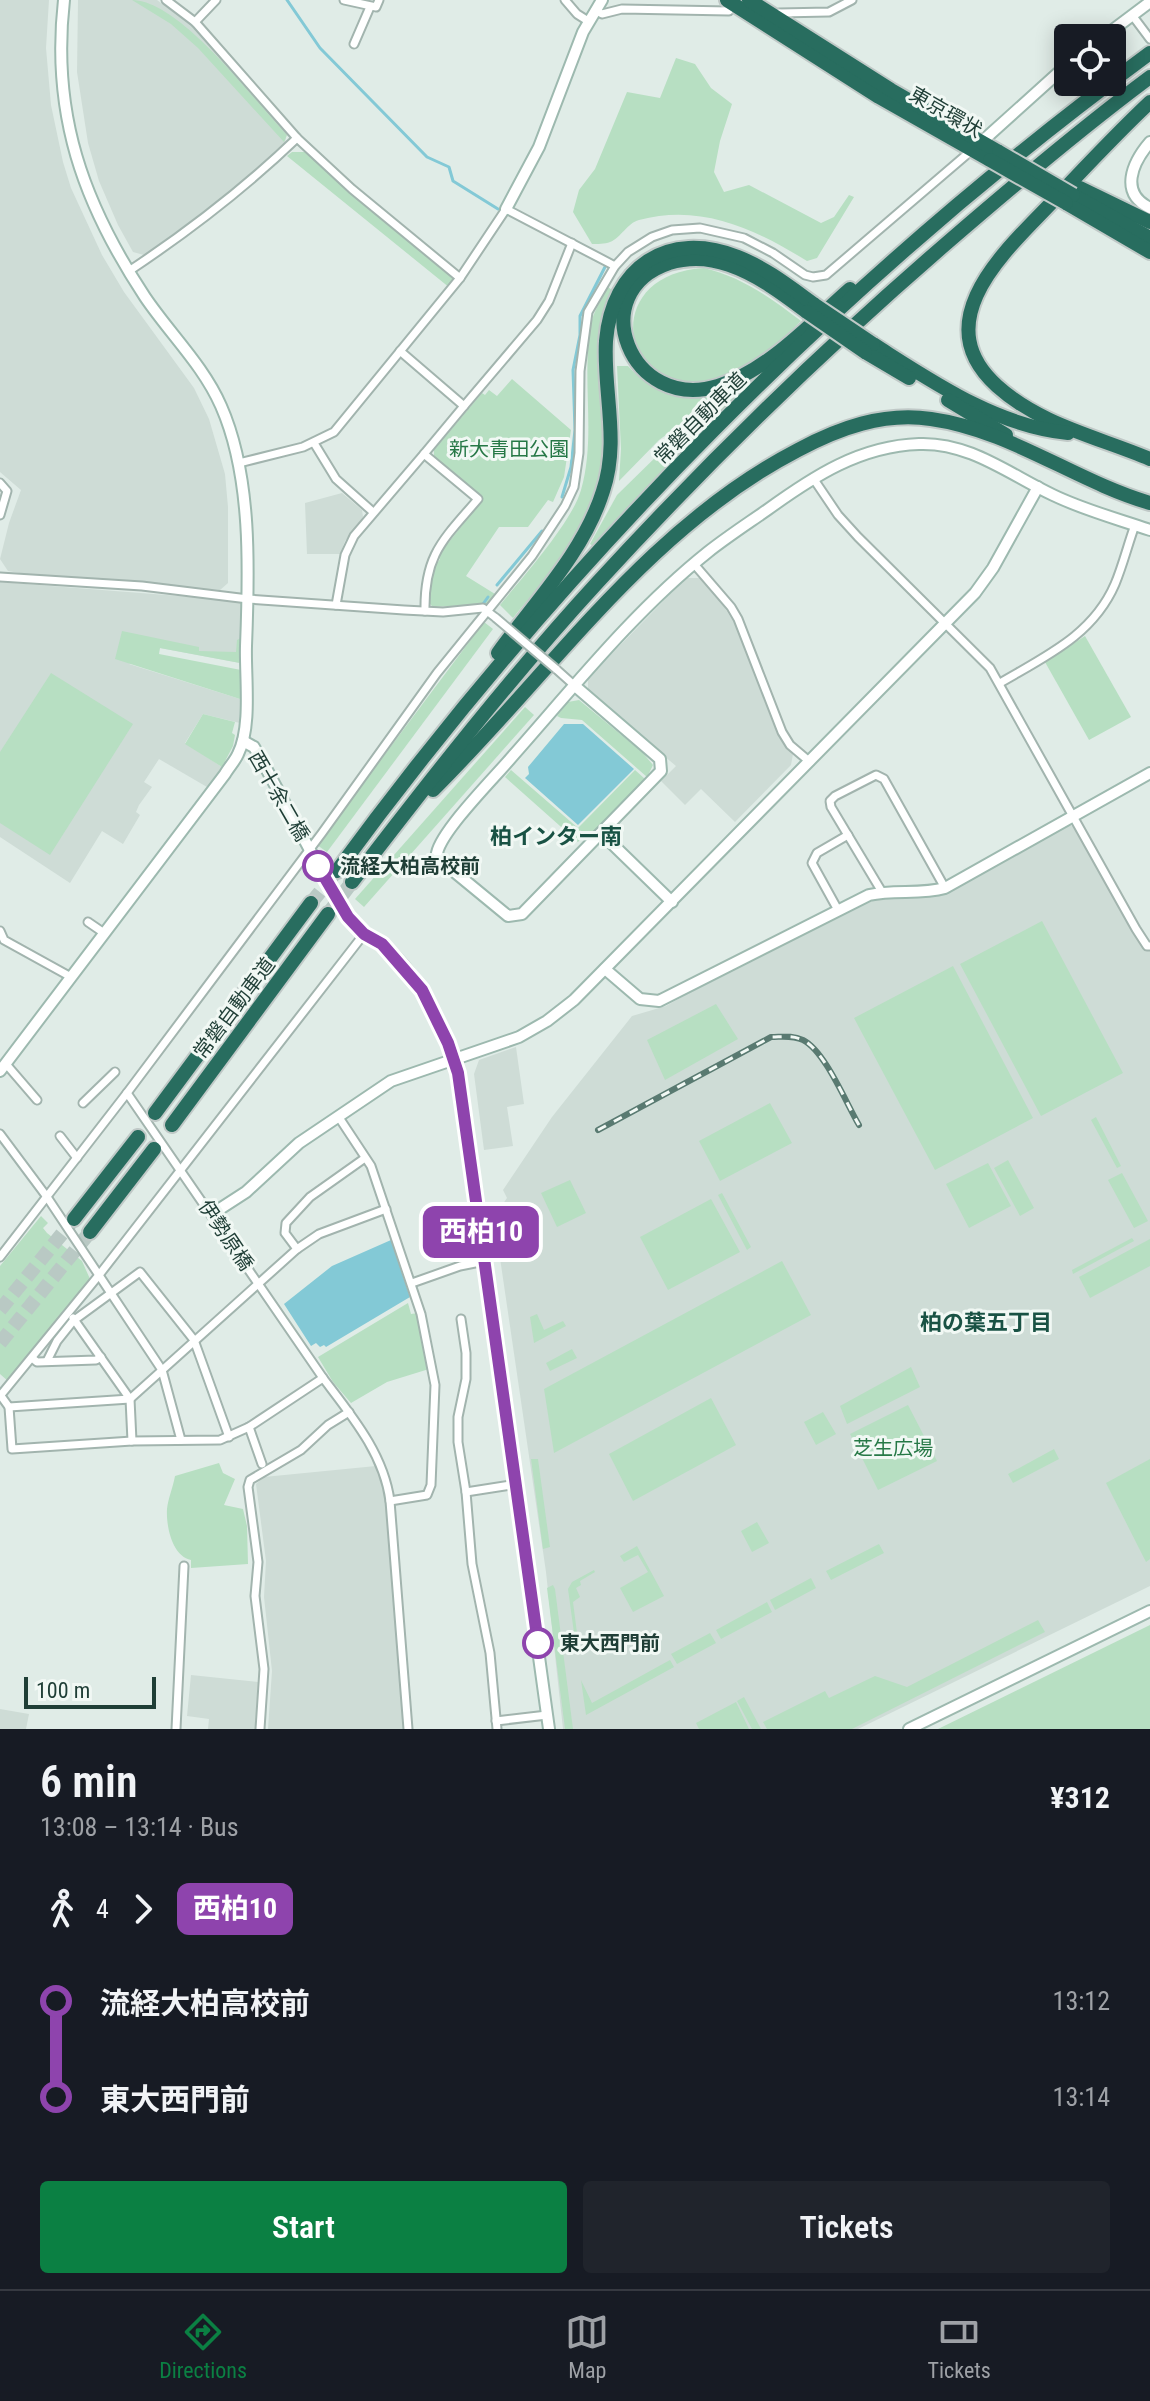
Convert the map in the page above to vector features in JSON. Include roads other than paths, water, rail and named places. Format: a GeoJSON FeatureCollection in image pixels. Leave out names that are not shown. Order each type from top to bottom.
{"type":"FeatureCollection","features":[{"type":"Feature","properties":{"kind":"highway","name":"東京環状"},"geometry":{"type":"LineString","coordinates":[[749,0],[773,24]]}},
{"type":"Feature","properties":{"kind":"highway","name":"東京環状"},"geometry":{"type":"LineString","coordinates":[[730,2],[773,24],[879,97],[1073,195],[1150,252]]}},
{"type":"Feature","properties":{"kind":"highway","name":"常磐自動車道"},"geometry":{"type":"LineString","coordinates":[[337,871],[425,754],[515,645],[659,487],[819,329],[969,197],[1150,53]]}},
{"type":"Feature","properties":{"kind":"highway","name":"常磐自動車道"},"geometry":{"type":"LineString","coordinates":[[352,882],[460,743],[596,584],[746,428],[899,284],[1051,155],[1150,77]]}},
{"type":"Feature","properties":{"kind":"highway"},"geometry":{"type":"LineString","coordinates":[[1150,102],[1000,256],[984,277],[970,313],[971,340],[979,364],[987,376],[1018,402],[1077,434],[1150,459]]}},
{"type":"Feature","properties":{"kind":"highway","name":"東京環状"},"geometry":{"type":"LineString","coordinates":[[994,156],[1039,175],[1150,238]]}},
{"type":"Feature","properties":{"kind":"highway"},"geometry":{"type":"LineString","coordinates":[[1073,195],[1150,222]]}},
{"type":"Feature","properties":{"kind":"highway"},"geometry":{"type":"LineString","coordinates":[[811,308],[741,270],[713,261],[693,259],[664,265],[638,283],[625,309],[623,329],[634,359],[657,381],[688,390],[721,385],[747,373],[780,349],[869,272],[969,197]]}},
{"type":"Feature","properties":{"kind":"highway"},"geometry":{"type":"LineString","coordinates":[[425,754],[578,545],[593,519],[603,493],[611,456],[607,332],[613,304],[624,282],[641,265],[665,252],[706,249],[738,257],[759,267],[869,348],[1030,450]]}},
{"type":"Feature","properties":{"kind":"highway"},"geometry":{"type":"LineString","coordinates":[[869,348],[998,415],[1027,426],[1077,434]]}},
{"type":"Feature","properties":{"kind":"highway"},"geometry":{"type":"LineString","coordinates":[[390,832],[473,750],[644,561],[704,509],[764,468],[832,433],[860,423],[894,417],[949,423],[1030,450],[1150,503]]}},
{"type":"Feature","properties":{"kind":"highway","name":"常磐自動車道"},"geometry":{"type":"LineString","coordinates":[[155,1113],[311,903]]}},
{"type":"Feature","properties":{"kind":"highway","name":"常磐自動車道"},"geometry":{"type":"LineString","coordinates":[[172,1125],[328,914]]}},
{"type":"Feature","properties":{"kind":"highway"},"geometry":{"type":"LineString","coordinates":[[74,1219],[138,1137]]}},
{"type":"Feature","properties":{"kind":"highway"},"geometry":{"type":"LineString","coordinates":[[90,1232],[154,1149]]}},
{"type":"Feature","properties":{"kind":"street"},"geometry":{"type":"LineString","coordinates":[[37,1100],[3,1068],[238,754],[243,741],[248,599],[245,502],[239,463],[221,406],[129,271],[88,195],[73,146],[63,93],[64,0]]}},
{"type":"Feature","properties":{"kind":"street"},"geometry":{"type":"LineString","coordinates":[[166,0],[195,22],[297,138],[352,189],[460,278]]}},
{"type":"Feature","properties":{"kind":"street"},"geometry":{"type":"LineString","coordinates":[[195,22],[216,0]]}},
{"type":"Feature","properties":{"kind":"street"},"geometry":{"type":"LineString","coordinates":[[344,0],[370,7],[376,7],[379,0]]}},
{"type":"Feature","properties":{"kind":"street"},"geometry":{"type":"LineString","coordinates":[[565,0],[588,21]]}},
{"type":"Feature","properties":{"kind":"street"},"geometry":{"type":"LineString","coordinates":[[239,463],[314,443],[341,425],[460,278],[506,209],[539,147],[588,21],[602,0]]}},
{"type":"Feature","properties":{"kind":"street"},"geometry":{"type":"LineString","coordinates":[[773,24],[779,13],[829,12],[852,0]]}},
{"type":"Feature","properties":{"kind":"street"},"geometry":{"type":"LineString","coordinates":[[595,10],[602,14],[622,9],[729,11],[730,2]]}},
{"type":"Feature","properties":{"kind":"street"},"geometry":{"type":"LineString","coordinates":[[1120,24],[1150,2]]}},
{"type":"Feature","properties":{"kind":"street"},"geometry":{"type":"LineString","coordinates":[[354,44],[370,7]]}},
{"type":"Feature","properties":{"kind":"street"},"geometry":{"type":"LineString","coordinates":[[1132,15],[1150,39]]}},
{"type":"Feature","properties":{"kind":"street"},"geometry":{"type":"LineString","coordinates":[[0,1257],[127,1093],[428,685],[532,556],[571,494],[579,453],[580,371],[588,312],[615,266],[628,252],[652,237],[672,230],[700,228],[744,238],[805,275],[820,277],[836,269],[1054,77]]}},
{"type":"Feature","properties":{"kind":"street"},"geometry":{"type":"LineString","coordinates":[[129,271],[187,232],[249,184],[297,138]]}},
{"type":"Feature","properties":{"kind":"street"},"geometry":{"type":"LineString","coordinates":[[1150,142],[1139,156],[1131,194],[1150,208]]}},
{"type":"Feature","properties":{"kind":"street"},"geometry":{"type":"LineString","coordinates":[[506,209],[615,266]]}},
{"type":"Feature","properties":{"kind":"street"},"geometry":{"type":"LineString","coordinates":[[336,605],[345,555],[354,536],[537,320],[549,301],[572,243]]}},
{"type":"Feature","properties":{"kind":"street"},"geometry":{"type":"LineString","coordinates":[[400,351],[464,406]]}},
{"type":"Feature","properties":{"kind":"street"},"geometry":{"type":"LineString","coordinates":[[314,443],[336,479],[373,512]]}},
{"type":"Feature","properties":{"kind":"street"},"geometry":{"type":"LineString","coordinates":[[0,577],[142,586],[248,599],[336,605],[443,612],[475,608],[487,610],[556,669],[575,686],[660,759],[662,766],[655,780],[522,914],[514,917],[508,916],[440,860],[437,853],[442,839],[575,686],[604,653],[694,564],[813,478],[839,463],[875,450],[924,443],[955,448],[982,458],[1073,504],[1150,530]]}},
{"type":"Feature","properties":{"kind":"street"},"geometry":{"type":"LineString","coordinates":[[424,454],[478,499],[434,553],[424,593],[425,611]]}},
{"type":"Feature","properties":{"kind":"street"},"geometry":{"type":"LineString","coordinates":[[813,478],[838,515],[858,537],[983,659],[1000,683],[1136,929],[1150,946]]}},
{"type":"Feature","properties":{"kind":"street"},"geometry":{"type":"LineString","coordinates":[[0,483],[7,491],[0,515]]}},
{"type":"Feature","properties":{"kind":"street"},"geometry":{"type":"LineString","coordinates":[[212,1214],[246,1192],[299,1143],[391,1081],[506,1042],[533,1029],[574,1000],[975,593],[993,568],[1038,487]]}},
{"type":"Feature","properties":{"kind":"street"},"geometry":{"type":"LineString","coordinates":[[1000,683],[1068,643],[1093,620],[1116,582],[1135,525]]}},
{"type":"Feature","properties":{"kind":"street"},"geometry":{"type":"LineString","coordinates":[[694,564],[738,619],[782,732],[790,745],[810,762]]}},
{"type":"Feature","properties":{"kind":"street","name":"西十余二橋"},"geometry":{"type":"LineString","coordinates":[[243,741],[254,747],[260,757],[341,908],[364,934],[382,944],[422,990],[454,1058],[462,1091],[549,1729]]}},
{"type":"Feature","properties":{"kind":"street"},"geometry":{"type":"LineString","coordinates":[[605,969],[640,999],[659,1001],[869,895],[945,888],[1150,773]]}},
{"type":"Feature","properties":{"kind":"street"},"geometry":{"type":"LineString","coordinates":[[882,892],[830,801],[879,775],[945,888]]}},
{"type":"Feature","properties":{"kind":"street"},"geometry":{"type":"LineString","coordinates":[[602,834],[672,902]]}},
{"type":"Feature","properties":{"kind":"street"},"geometry":{"type":"LineString","coordinates":[[838,910],[812,863],[817,853],[848,835]]}},
{"type":"Feature","properties":{"kind":"street"},"geometry":{"type":"LineString","coordinates":[[88,922],[104,933]]}},
{"type":"Feature","properties":{"kind":"street"},"geometry":{"type":"LineString","coordinates":[[0,931],[2,943],[71,977]]}},
{"type":"Feature","properties":{"kind":"street"},"geometry":{"type":"LineString","coordinates":[[47,1361],[99,1275],[364,934]]}},
{"type":"Feature","properties":{"kind":"street"},"geometry":{"type":"LineString","coordinates":[[83,1103],[115,1072]]}},
{"type":"Feature","properties":{"kind":"street","name":"伊勢原橋"},"geometry":{"type":"LineString","coordinates":[[127,1093],[349,1412],[384,1471],[390,1501],[408,1729]]}},
{"type":"Feature","properties":{"kind":"street"},"geometry":{"type":"LineString","coordinates":[[338,1116],[371,1166],[412,1283],[435,1385],[431,1485],[427,1495],[420,1498],[390,1501]]}},
{"type":"Feature","properties":{"kind":"street"},"geometry":{"type":"LineString","coordinates":[[0,1134],[47,1197],[162,1370],[181,1440]]}},
{"type":"Feature","properties":{"kind":"street"},"geometry":{"type":"LineString","coordinates":[[60,1136],[77,1158]]}},
{"type":"Feature","properties":{"kind":"street"},"geometry":{"type":"LineString","coordinates":[[297,1249],[285,1233],[286,1223],[310,1197],[365,1158]]}},
{"type":"Feature","properties":{"kind":"street"},"geometry":{"type":"LineString","coordinates":[[9,1407],[130,1399],[297,1249],[319,1234],[386,1209]]}},
{"type":"Feature","properties":{"kind":"street"},"geometry":{"type":"LineString","coordinates":[[412,1283],[460,1266],[485,1261]]}},
{"type":"Feature","properties":{"kind":"street"},"geometry":{"type":"LineString","coordinates":[[229,1437],[194,1340],[140,1272],[72,1317],[0,1396],[9,1407],[12,1449],[132,1441],[220,1440],[229,1437],[249,1427],[323,1378]]}},
{"type":"Feature","properties":{"kind":"street"},"geometry":{"type":"LineString","coordinates":[[72,1317],[130,1399],[132,1441]]}},
{"type":"Feature","properties":{"kind":"street"},"geometry":{"type":"LineString","coordinates":[[461,1319],[466,1379],[458,1417],[458,1442],[472,1564],[490,1653],[496,1725],[547,1715]]}},
{"type":"Feature","properties":{"kind":"street"},"geometry":{"type":"LineString","coordinates":[[32,1358],[37,1362],[96,1360],[101,1357]]}},
{"type":"Feature","properties":{"kind":"street"},"geometry":{"type":"LineString","coordinates":[[260,1729],[264,1669],[255,1596],[258,1562],[248,1487],[250,1480],[301,1450],[328,1425],[349,1412]]}},
{"type":"Feature","properties":{"kind":"street"},"geometry":{"type":"LineString","coordinates":[[249,1427],[262,1464]]}},
{"type":"Feature","properties":{"kind":"street"},"geometry":{"type":"LineString","coordinates":[[466,1492],[517,1484]]}},
{"type":"Feature","properties":{"kind":"street"},"geometry":{"type":"LineString","coordinates":[[176,1729],[184,1566]]}},
{"type":"Feature","properties":{"kind":"street"},"geometry":{"type":"LineString","coordinates":[[909,1729],[1150,1611]]}},
{"type":"Feature","properties":{"kind":"water"},"geometry":{"type":"Polygon","coordinates":[[[564,724],[583,724],[634,769],[578,825],[525,778],[529,774],[528,767],[564,724]]]}},
{"type":"Feature","properties":{"kind":"water"},"geometry":{"type":"Polygon","coordinates":[[[391,1240],[410,1297],[326,1347],[316,1343],[311,1346],[284,1304],[332,1266],[391,1240]]]}},
{"type":"Feature","properties":{"kind":"waterway"},"geometry":{"type":"LineString","coordinates":[[287,0],[320,48],[427,157],[449,167],[453,181],[498,209]]}},
{"type":"Feature","properties":{"kind":"waterway"},"geometry":{"type":"LineString","coordinates":[[562,497],[571,467],[575,430],[573,370],[580,335],[580,316],[606,265]]}},
{"type":"Feature","properties":{"kind":"waterway"},"geometry":{"type":"LineString","coordinates":[[497,585],[542,531]]}},
{"type":"Feature","properties":{"kind":"waterway"},"geometry":{"type":"LineString","coordinates":[[483,604],[488,597]]}},
{"type":"Feature","properties":{"kind":"tunnel"},"geometry":{"type":"LineString","coordinates":[[311,903],[337,871]]}},
{"type":"Feature","properties":{"kind":"tunnel"},"geometry":{"type":"LineString","coordinates":[[328,914],[352,882]]}},
{"type":"Feature","properties":{"kind":"tunnel"},"geometry":{"type":"LineString","coordinates":[[0,1310],[74,1219]]}},
{"type":"Feature","properties":{"kind":"tunnel"},"geometry":{"type":"LineString","coordinates":[[0,1343],[90,1232]]}},
{"type":"Feature","properties":{"kind":"railway"},"geometry":{"type":"LineString","coordinates":[[598,1130],[771,1037],[795,1037],[811,1046],[834,1078],[859,1125]]}},
{"type":"Feature","properties":{"kind":"place","name":"流経大柏高校前"},"geometry":{"type":"Point","coordinates":[318,866]}},
{"type":"Feature","properties":{"kind":"place","name":"東大西門前"},"geometry":{"type":"Point","coordinates":[538,1643]}},
{"type":"Feature","properties":{"kind":"district","name":"柏インター南"},"geometry":{"type":"Point","coordinates":[556,836]}},
{"type":"Feature","properties":{"kind":"district","name":"柏の葉五丁目"},"geometry":{"type":"Point","coordinates":[986,1322]}},
{"type":"Feature","properties":{"kind":"park label","name":"新大青田公園"},"geometry":{"type":"Point","coordinates":[509,449]}},
{"type":"Feature","properties":{"kind":"park label","name":"芝生広場"},"geometry":{"type":"Point","coordinates":[893,1448]}}]}
